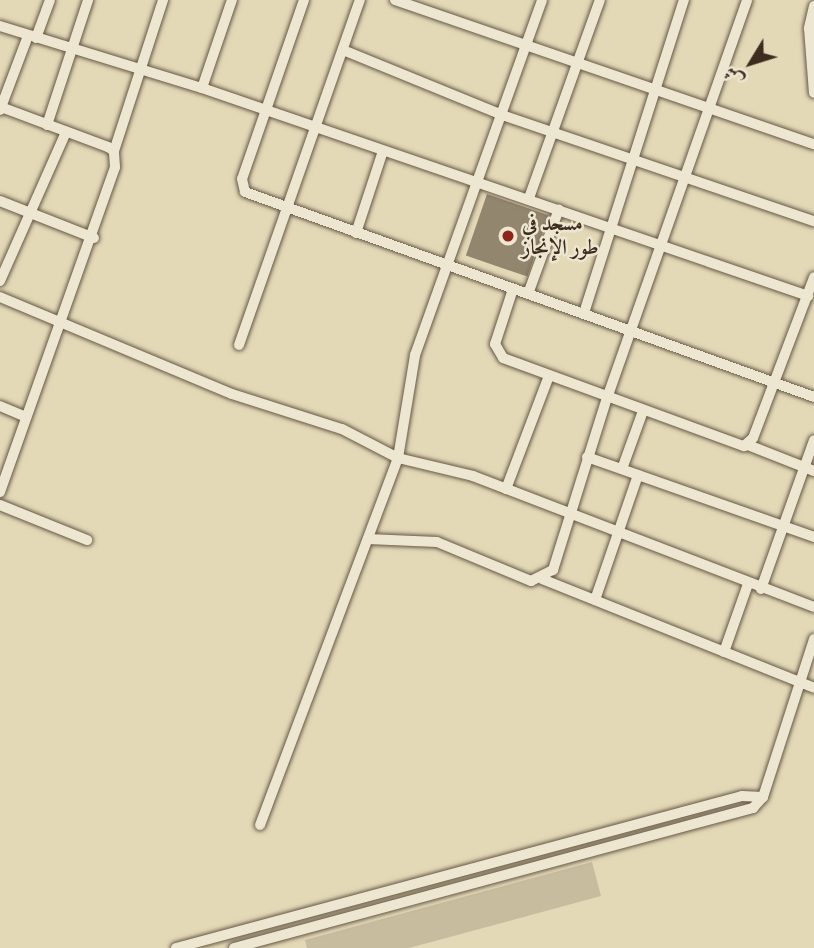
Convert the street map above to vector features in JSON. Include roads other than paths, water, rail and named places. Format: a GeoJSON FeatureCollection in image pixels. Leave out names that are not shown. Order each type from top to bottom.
{"type":"FeatureCollection","features":[{"type":"Feature","properties":{"kind":"street"},"geometry":{"type":"LineString","coordinates":[[50,0],[1,109],[114,151]]}},
{"type":"Feature","properties":{"kind":"street"},"geometry":{"type":"LineString","coordinates":[[47,125],[88,0]]}},
{"type":"Feature","properties":{"kind":"street"},"geometry":{"type":"LineString","coordinates":[[0,492],[24,416],[64,321],[113,181],[114,151],[138,69],[163,0]]}},
{"type":"Feature","properties":{"kind":"street"},"geometry":{"type":"LineString","coordinates":[[202,88],[232,0]]}},
{"type":"Feature","properties":{"kind":"street"},"geometry":{"type":"LineString","coordinates":[[304,0],[264,110],[242,189],[288,209],[814,397]]}},
{"type":"Feature","properties":{"kind":"street"},"geometry":{"type":"LineString","coordinates":[[239,345],[360,0]]}},
{"type":"Feature","properties":{"kind":"street"},"geometry":{"type":"LineString","coordinates":[[395,0],[814,144]]}},
{"type":"Feature","properties":{"kind":"street"},"geometry":{"type":"LineString","coordinates":[[260,825],[398,458],[408,381],[542,0]]}},
{"type":"Feature","properties":{"kind":"street"},"geometry":{"type":"LineString","coordinates":[[529,198],[600,0]]}},
{"type":"Feature","properties":{"kind":"street"},"geometry":{"type":"LineString","coordinates":[[584,313],[659,91],[684,0]]}},
{"type":"Feature","properties":{"kind":"street"},"geometry":{"type":"LineString","coordinates":[[542,579],[556,564],[567,515],[663,248],[747,0]]}},
{"type":"Feature","properties":{"kind":"street"},"geometry":{"type":"LineString","coordinates":[[814,6],[809,28],[814,93]]}},
{"type":"Feature","properties":{"kind":"street"},"geometry":{"type":"LineString","coordinates":[[0,26],[202,88],[316,129],[529,198],[663,248],[808,296]]}},
{"type":"Feature","properties":{"kind":"street"},"geometry":{"type":"LineString","coordinates":[[343,50],[502,115],[814,221]]}},
{"type":"Feature","properties":{"kind":"street"},"geometry":{"type":"LineString","coordinates":[[0,281],[66,132]]}},
{"type":"Feature","properties":{"kind":"street"},"geometry":{"type":"LineString","coordinates":[[356,233],[383,151]]}},
{"type":"Feature","properties":{"kind":"street"},"geometry":{"type":"LineString","coordinates":[[0,201],[94,238]]}},
{"type":"Feature","properties":{"kind":"street"},"geometry":{"type":"LineString","coordinates":[[528,294],[559,209]]}},
{"type":"Feature","properties":{"kind":"street"},"geometry":{"type":"LineString","coordinates":[[748,445],[814,277]]}},
{"type":"Feature","properties":{"kind":"street"},"geometry":{"type":"LineString","coordinates":[[513,289],[495,349],[503,358],[607,398],[748,445],[809,469]]}},
{"type":"Feature","properties":{"kind":"street"},"geometry":{"type":"LineString","coordinates":[[0,297],[64,321],[232,394],[342,429],[398,458],[449,468],[814,607]]}},
{"type":"Feature","properties":{"kind":"street"},"geometry":{"type":"LineString","coordinates":[[506,489],[549,376]]}},
{"type":"Feature","properties":{"kind":"street"},"geometry":{"type":"LineString","coordinates":[[0,406],[24,416]]}},
{"type":"Feature","properties":{"kind":"street"},"geometry":{"type":"LineString","coordinates":[[622,469],[643,411]]}},
{"type":"Feature","properties":{"kind":"street"},"geometry":{"type":"LineString","coordinates":[[761,589],[783,526],[809,469],[814,440]]}},
{"type":"Feature","properties":{"kind":"street"},"geometry":{"type":"LineString","coordinates":[[587,457],[814,537]]}},
{"type":"Feature","properties":{"kind":"street"},"geometry":{"type":"LineString","coordinates":[[595,600],[638,475]]}},
{"type":"Feature","properties":{"kind":"street"},"geometry":{"type":"LineString","coordinates":[[0,505],[87,540]]}},
{"type":"Feature","properties":{"kind":"street"},"geometry":{"type":"LineString","coordinates":[[368,539],[437,542],[531,581],[542,579],[814,688]]}},
{"type":"Feature","properties":{"kind":"street"},"geometry":{"type":"LineString","coordinates":[[724,652],[748,584]]}},
{"type":"Feature","properties":{"kind":"street"},"geometry":{"type":"LineString","coordinates":[[234,948],[748,810],[763,797],[797,681],[814,639]]}},
{"type":"Feature","properties":{"kind":"street"},"geometry":{"type":"LineString","coordinates":[[176,948],[742,796],[763,797]]}},
{"type":"Feature","properties":{"kind":"place","name":"مسجد في طور الإنجاز"},"geometry":{"type":"Point","coordinates":[508,236]}}]}
